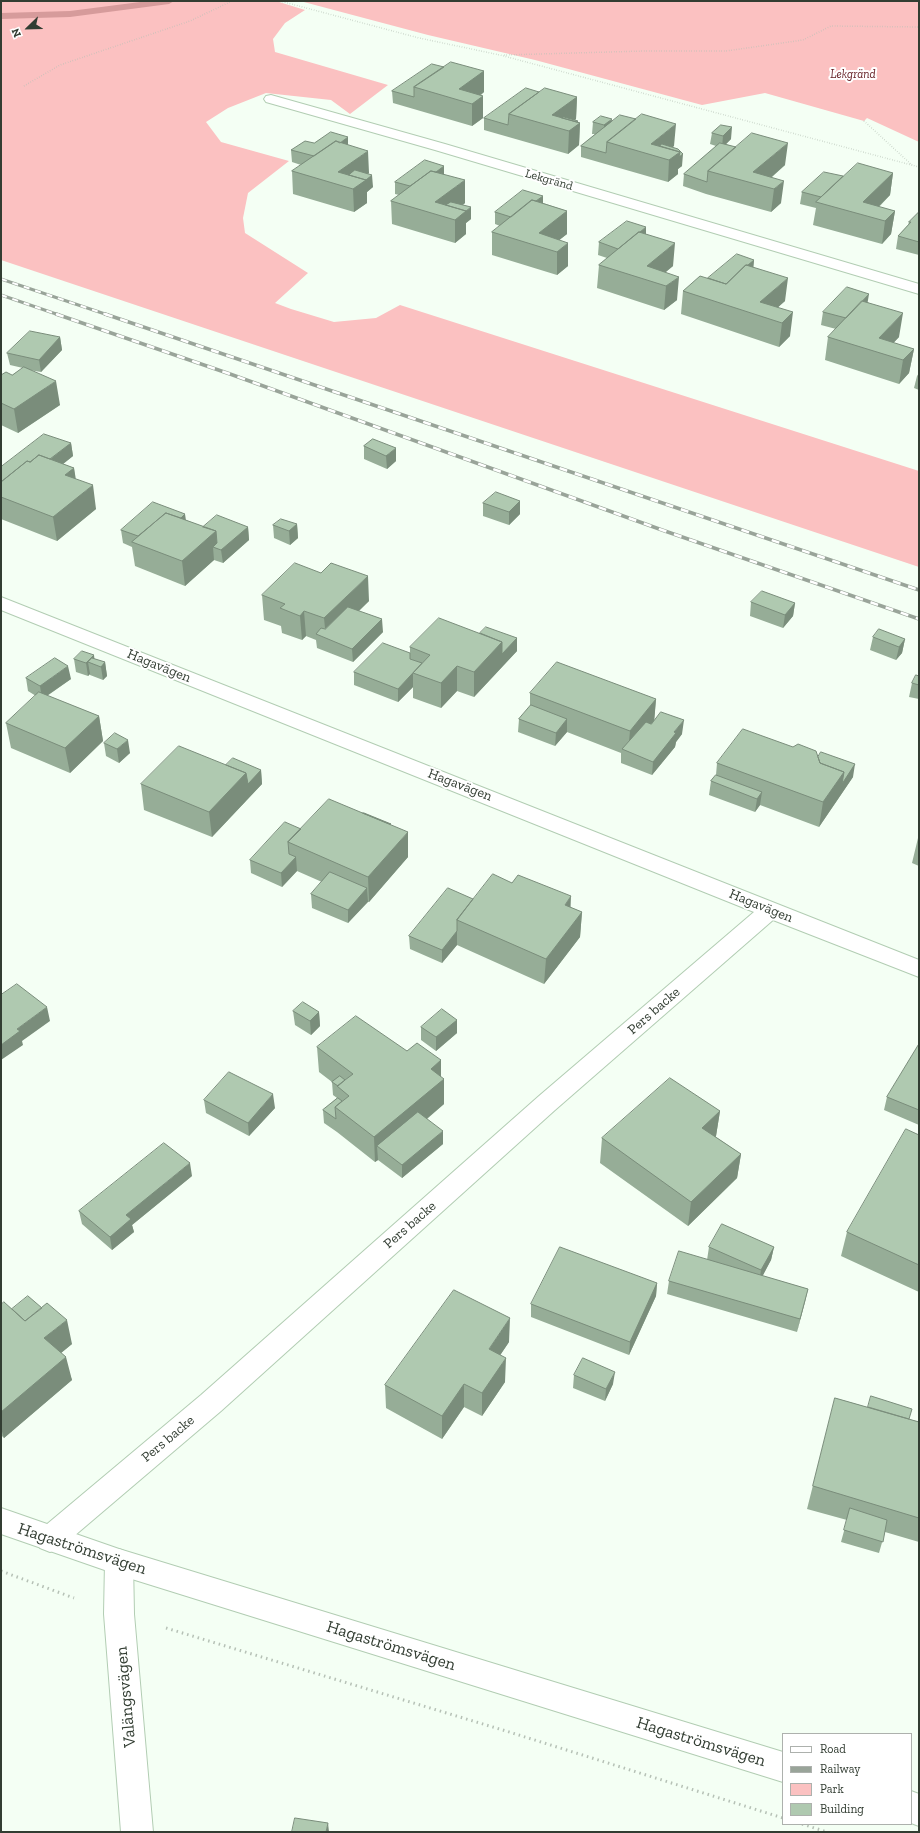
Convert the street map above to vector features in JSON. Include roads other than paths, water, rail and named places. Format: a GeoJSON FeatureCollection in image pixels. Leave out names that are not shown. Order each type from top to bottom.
{"type":"FeatureCollection","features":[{"type":"Feature","properties":{"kind":"street","name":"Lekgränd"},"geometry":{"type":"LineString","coordinates":[[271,99],[440,147],[919,289]]}},
{"type":"Feature","properties":{"kind":"street","name":"Hagavägen"},"geometry":{"type":"LineString","coordinates":[[1,603],[919,969]]}},
{"type":"Feature","properties":{"kind":"street","name":"Pers backe"},"geometry":{"type":"LineString","coordinates":[[50,1539],[211,1403],[304,1318],[553,1098],[770,910]]}},
{"type":"Feature","properties":{"kind":"street","name":"Hagaströmsvägen"},"geometry":{"type":"LineString","coordinates":[[1,1521],[119,1562],[782,1767]]}},
{"type":"Feature","properties":{"kind":"street","name":"Valängsvägen"},"geometry":{"type":"LineString","coordinates":[[119,1562],[119,1614],[137,1832]]}},
{"type":"Feature","properties":{"kind":"waterway"},"geometry":{"type":"LineString","coordinates":[[1,16],[70,14],[169,1]]}},
{"type":"Feature","properties":{"kind":"railway"},"geometry":{"type":"LineString","coordinates":[[1,279],[108,315]]}},
{"type":"Feature","properties":{"kind":"railway"},"geometry":{"type":"LineString","coordinates":[[1,295],[59,315]]}},
{"type":"Feature","properties":{"kind":"railway"},"geometry":{"type":"LineString","coordinates":[[56,314],[230,374],[662,530],[919,619]]}},
{"type":"Feature","properties":{"kind":"railway"},"geometry":{"type":"LineString","coordinates":[[105,314],[919,590]]}}]}
